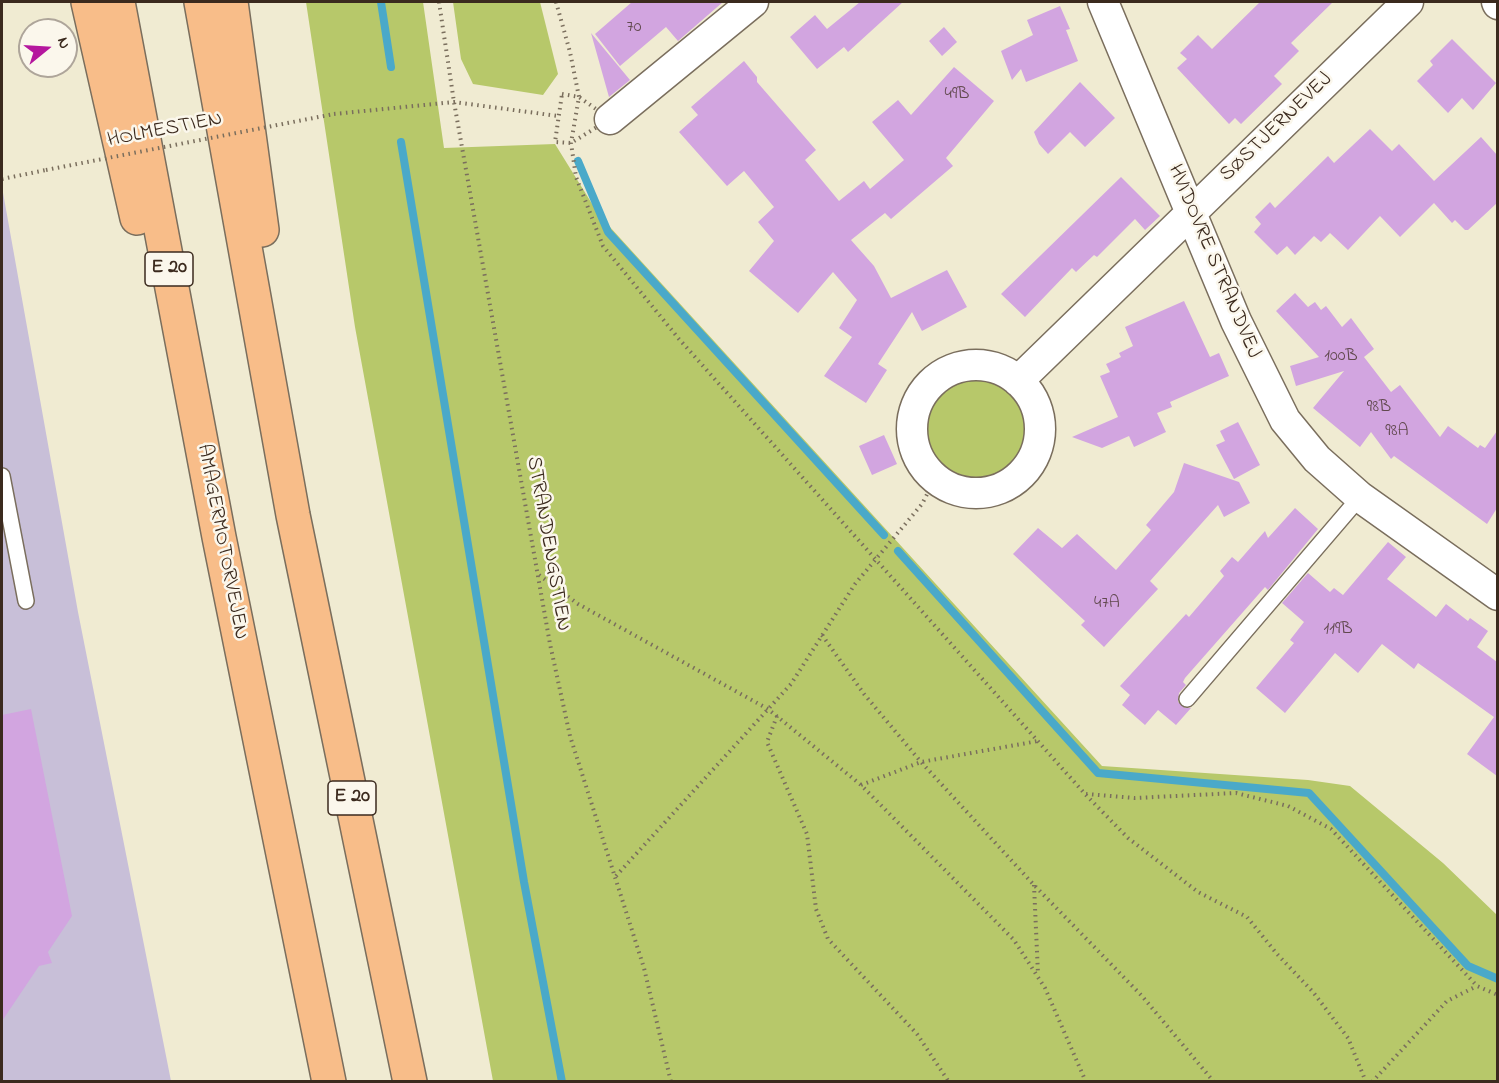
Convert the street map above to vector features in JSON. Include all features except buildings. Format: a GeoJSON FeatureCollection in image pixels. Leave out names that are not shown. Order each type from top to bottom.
{"type":"FeatureCollection","features":[{"type":"Feature","properties":{"kind":"highway"},"geometry":{"type":"LineString","coordinates":[[88,2],[152,285],[219,537]]}},
{"type":"Feature","properties":{"kind":"highway","name":"AMAGERMOTORVEJEN"},"geometry":{"type":"LineString","coordinates":[[118,2],[219,537],[329,1082]]}},
{"type":"Feature","properties":{"kind":"highway","name":"E 20"},"geometry":{"type":"LineString","coordinates":[[201,2],[293,515],[410,1082]]}},
{"type":"Feature","properties":{"kind":"highway"},"geometry":{"type":"LineString","coordinates":[[231,2],[256,174],[293,515]]}},
{"type":"Feature","properties":{"kind":"street"},"geometry":{"type":"LineString","coordinates":[[610,119],[753,2]]}},
{"type":"Feature","properties":{"kind":"street","name":"HVIDOVRE STRANDVEJ"},"geometry":{"type":"LineString","coordinates":[[1103,2],[1236,321],[1285,420],[1317,459],[1360,497],[1497,595]]}},
{"type":"Feature","properties":{"kind":"street","name":"SØSTJERNEVEJ"},"geometry":{"type":"LineString","coordinates":[[1018,381],[1408,2]]}},
{"type":"Feature","properties":{"kind":"street"},"geometry":{"type":"LineString","coordinates":[[981,365],[1001,370],[1018,381],[1030,396],[1038,414],[1040,434],[1035,453],[1026,469],[1011,482],[993,491],[972,493],[953,489],[935,479],[921,463],[913,445],[911,424],[916,405],[927,387],[942,374],[961,366],[981,365]]}},
{"type":"Feature","properties":{"kind":"lane"},"geometry":{"type":"LineString","coordinates":[[2,476],[26,601]]}},
{"type":"Feature","properties":{"kind":"lane"},"geometry":{"type":"LineString","coordinates":[[1187,699],[1360,497]]}},
{"type":"Feature","properties":{"kind":"path","name":"STRANDENGSTIEN"},"geometry":{"type":"LineString","coordinates":[[439,2],[454,102],[550,644],[570,736],[644,968],[671,1082]]}},
{"type":"Feature","properties":{"kind":"path"},"geometry":{"type":"LineString","coordinates":[[556,2],[579,97],[571,143],[576,177],[603,246],[679,339],[1085,794],[1128,838],[1198,892],[1247,917],[1277,954],[1313,992],[1348,1038],[1366,1082]]}},
{"type":"Feature","properties":{"kind":"path"},"geometry":{"type":"LineString","coordinates":[[562,94],[579,97],[610,119],[571,143],[555,142],[558,116],[562,94]]}},
{"type":"Feature","properties":{"kind":"path","name":"HOLMESTIEN"},"geometry":{"type":"LineString","coordinates":[[2,179],[334,114],[454,102],[558,116]]}},
{"type":"Feature","properties":{"kind":"path"},"geometry":{"type":"LineString","coordinates":[[616,877],[791,684],[874,559],[922,504],[935,479]]}},
{"type":"Feature","properties":{"kind":"path"},"geometry":{"type":"LineString","coordinates":[[538,575],[578,604],[768,709],[861,785],[1014,940],[1038,974],[1086,1082]]}},
{"type":"Feature","properties":{"kind":"path"},"geometry":{"type":"LineString","coordinates":[[822,635],[864,694],[921,762],[1034,885],[1142,996],[1214,1082]]}},
{"type":"Feature","properties":{"kind":"path"},"geometry":{"type":"LineString","coordinates":[[777,716],[767,742],[807,834],[816,909],[828,939],[917,1034],[949,1082]]}},
{"type":"Feature","properties":{"kind":"path"},"geometry":{"type":"LineString","coordinates":[[861,785],[921,762],[1038,741]]}},
{"type":"Feature","properties":{"kind":"path"},"geometry":{"type":"LineString","coordinates":[[1085,794],[1135,798],[1236,793],[1288,806],[1331,829],[1477,986],[1497,994]]}},
{"type":"Feature","properties":{"kind":"path"},"geometry":{"type":"LineString","coordinates":[[1034,885],[1038,974]]}},
{"type":"Feature","properties":{"kind":"path"},"geometry":{"type":"LineString","coordinates":[[1372,1082],[1448,1001],[1477,986]]}},
{"type":"Feature","properties":{"kind":"shaded area"},"geometry":{"type":"Polygon","coordinates":[[[2,187],[78,612],[171,1081],[2,1081],[2,187]]]}},
{"type":"Feature","properties":{"kind":"green space"},"geometry":{"type":"Polygon","coordinates":[[[306,2],[423,2],[444,148],[555,144],[599,215],[1102,766],[1308,780],[1350,786],[1443,863],[1497,915],[1497,1081],[493,1081],[355,327],[306,2]]]}},
{"type":"Feature","properties":{"kind":"green space"},"geometry":{"type":"Polygon","coordinates":[[[453,2],[540,2],[558,74],[543,95],[473,84],[461,59],[453,2]]]}},
{"type":"Feature","properties":{"kind":"green space"},"geometry":{"type":"Polygon","coordinates":[[[974,375],[994,379],[1011,391],[1023,408],[1027,428],[1023,448],[1011,465],[994,477],[974,481],[954,477],[937,465],[925,448],[921,428],[925,408],[937,391],[954,379],[974,375]]]}},
{"type":"Feature","properties":{"kind":"waterway"},"geometry":{"type":"LineString","coordinates":[[381,2],[391,67]]}},
{"type":"Feature","properties":{"kind":"waterway"},"geometry":{"type":"LineString","coordinates":[[401,142],[524,882],[562,1082]]}},
{"type":"Feature","properties":{"kind":"waterway"},"geometry":{"type":"LineString","coordinates":[[578,161],[608,232],[884,535]]}},
{"type":"Feature","properties":{"kind":"waterway"},"geometry":{"type":"LineString","coordinates":[[898,551],[1098,773],[1309,793],[1468,966],[1498,979]]}}]}
